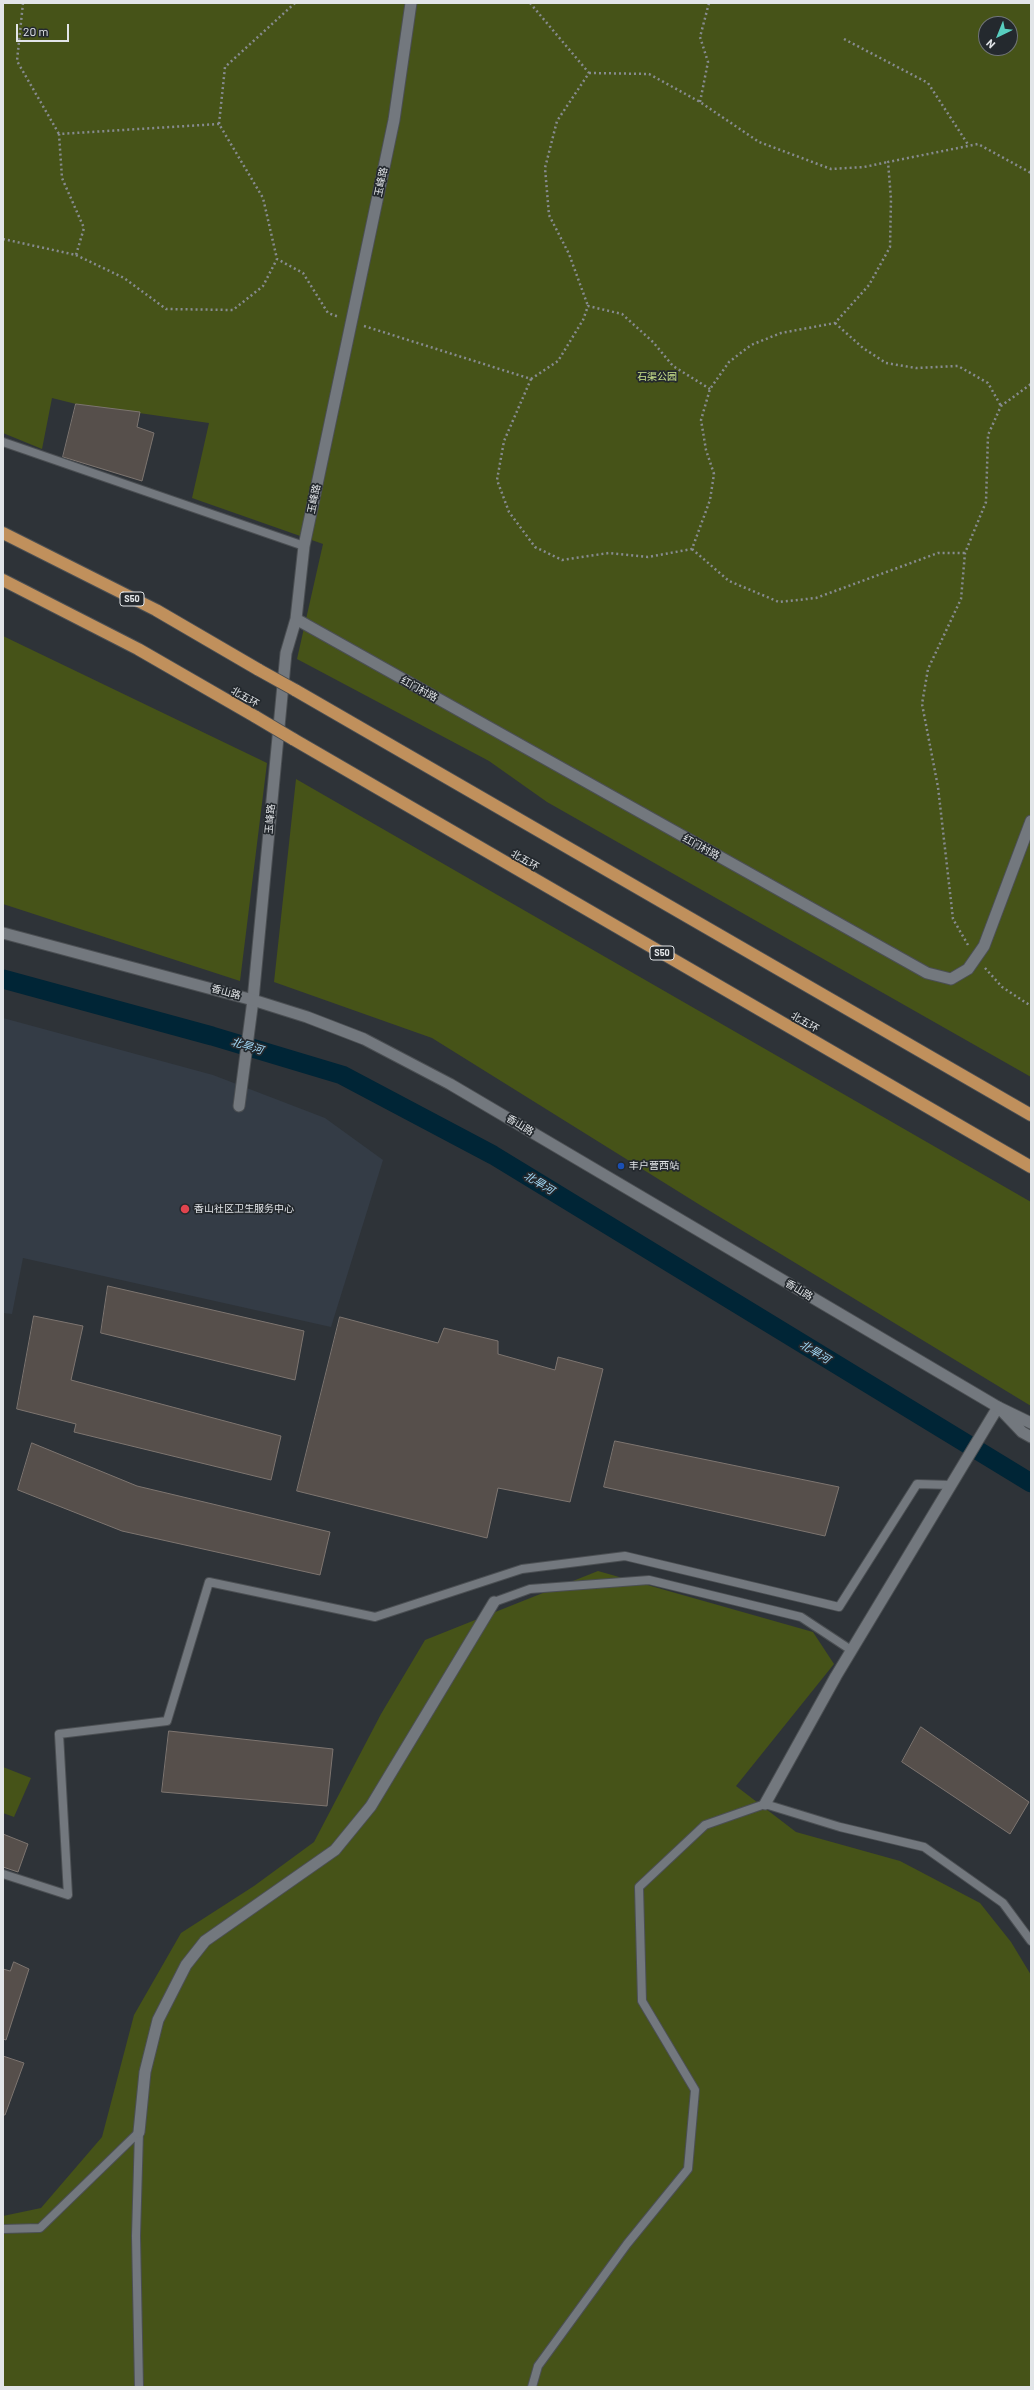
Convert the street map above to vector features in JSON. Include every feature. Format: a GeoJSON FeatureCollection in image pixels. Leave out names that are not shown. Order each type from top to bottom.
{"type":"FeatureCollection","features":[{"type":"Feature","properties":{"kind":"highway","name":"S50"},"geometry":{"type":"LineString","coordinates":[[3,533],[156,610],[1031,1115]]}},
{"type":"Feature","properties":{"kind":"highway","name":"北五环"},"geometry":{"type":"LineString","coordinates":[[3,580],[138,649],[1031,1167]]}},
{"type":"Feature","properties":{"kind":"street","name":"玉峰路"},"geometry":{"type":"LineString","coordinates":[[238,1106],[253,1000],[286,653],[296,619],[304,546],[394,120],[411,3]]}},
{"type":"Feature","properties":{"kind":"street","name":"红门村路"},"geometry":{"type":"LineString","coordinates":[[296,619],[927,973],[951,979],[968,968],[976,958],[984,946],[1031,821]]}},
{"type":"Feature","properties":{"kind":"street","name":"香山路"},"geometry":{"type":"LineString","coordinates":[[3,933],[253,1000],[364,1038],[419,1067],[998,1407],[1031,1423]]}},
{"type":"Feature","properties":{"kind":"street","name":"香山路"},"geometry":{"type":"LineString","coordinates":[[998,1407],[1022,1432],[1031,1437]]}},
{"type":"Feature","properties":{"kind":"street"},"geometry":{"type":"LineString","coordinates":[[765,1804],[851,1650],[998,1407]]}},
{"type":"Feature","properties":{"kind":"street"},"geometry":{"type":"LineString","coordinates":[[139,2132],[145,2072],[158,2020],[186,1965],[206,1941],[335,1850],[371,1806],[494,1602]]}},
{"type":"Feature","properties":{"kind":"lane"},"geometry":{"type":"LineString","coordinates":[[3,442],[304,546]]}},
{"type":"Feature","properties":{"kind":"lane"},"geometry":{"type":"LineString","coordinates":[[3,1874],[68,1895],[59,1734],[167,1721],[210,1582],[374,1617],[522,1569],[625,1556],[839,1607],[917,1484],[951,1485]]}},
{"type":"Feature","properties":{"kind":"lane"},"geometry":{"type":"LineString","coordinates":[[494,1602],[530,1589],[649,1580],[801,1616],[851,1650]]}},
{"type":"Feature","properties":{"kind":"lane"},"geometry":{"type":"LineString","coordinates":[[532,2387],[538,2366],[628,2244],[688,2169],[695,2090],[642,2001],[639,1887],[705,1825],[765,1804],[840,1827],[924,1847],[1003,1903],[1031,1942]]}},
{"type":"Feature","properties":{"kind":"lane"},"geometry":{"type":"LineString","coordinates":[[3,2229],[40,2228],[139,2132]]}},
{"type":"Feature","properties":{"kind":"lane"},"geometry":{"type":"LineString","coordinates":[[139,2132],[136,2236],[139,2387]]}},
{"type":"Feature","properties":{"kind":"path"},"geometry":{"type":"LineString","coordinates":[[23,3],[17,61],[59,134],[62,178],[84,228],[76,255]]}},
{"type":"Feature","properties":{"kind":"path"},"geometry":{"type":"LineString","coordinates":[[3,238],[76,255],[124,278],[166,309],[233,310],[263,286],[277,259],[263,198],[219,124],[225,67],[295,3]]}},
{"type":"Feature","properties":{"kind":"path"},"geometry":{"type":"LineString","coordinates":[[530,3],[589,73],[649,74],[700,102],[759,142],[831,169],[864,167],[978,144],[1031,173]]}},
{"type":"Feature","properties":{"kind":"path"},"geometry":{"type":"LineString","coordinates":[[700,102],[708,62],[700,37],[709,3]]}},
{"type":"Feature","properties":{"kind":"path"},"geometry":{"type":"LineString","coordinates":[[844,39],[928,83],[970,146]]}},
{"type":"Feature","properties":{"kind":"path"},"geometry":{"type":"LineString","coordinates":[[589,73],[557,121],[545,168],[549,215],[569,254],[588,306],[583,320],[558,361],[531,379],[504,440],[497,480],[509,512],[536,547],[562,560],[609,553],[648,557],[692,549]]}},
{"type":"Feature","properties":{"kind":"path"},"geometry":{"type":"LineString","coordinates":[[59,134],[219,124]]}},
{"type":"Feature","properties":{"kind":"path"},"geometry":{"type":"LineString","coordinates":[[692,549],[710,500],[714,474],[706,450],[701,420],[710,389],[729,362],[751,345],[781,333],[835,323],[869,285],[890,247],[891,199],[888,162]]}},
{"type":"Feature","properties":{"kind":"path"},"geometry":{"type":"LineString","coordinates":[[277,259],[303,273],[328,313],[531,379]]}},
{"type":"Feature","properties":{"kind":"path"},"geometry":{"type":"LineString","coordinates":[[588,306],[622,314],[653,342],[673,366],[710,389]]}},
{"type":"Feature","properties":{"kind":"path"},"geometry":{"type":"LineString","coordinates":[[835,323],[863,348],[886,363],[916,368],[958,366],[988,383],[1001,406]]}},
{"type":"Feature","properties":{"kind":"path"},"geometry":{"type":"LineString","coordinates":[[1031,384],[1001,406],[988,435],[986,502],[965,554],[961,599],[928,670],[922,704],[938,787],[953,919],[976,958],[1002,987],[1031,1006]]}},
{"type":"Feature","properties":{"kind":"path"},"geometry":{"type":"LineString","coordinates":[[692,549],[729,581],[779,602],[816,598],[938,553],[965,554]]}},
{"type":"Feature","properties":{"kind":"shaded area","name":"香山社区卫生服务中心"},"geometry":{"type":"Polygon","coordinates":[[[3,1018],[213,1075],[325,1118],[383,1160],[331,1327],[23,1258],[12,1314],[3,1313],[3,1018]]]}},
{"type":"Feature","properties":{"kind":"green space","name":"石渠公园"},"geometry":{"type":"Polygon","coordinates":[[[3,3],[1031,4],[1031,1077],[547,802],[489,761],[297,659],[323,544],[192,498],[209,423],[76,404],[52,398],[42,449],[3,433],[3,3]]]}},
{"type":"Feature","properties":{"kind":"green space"},"geometry":{"type":"Polygon","coordinates":[[[3,636],[267,763],[240,981],[3,904],[3,636]]]}},
{"type":"Feature","properties":{"kind":"green space"},"geometry":{"type":"Polygon","coordinates":[[[296,779],[1031,1202],[1031,1406],[700,1205],[432,1038],[274,982],[296,779]]]}},
{"type":"Feature","properties":{"kind":"green space"},"geometry":{"type":"Polygon","coordinates":[[[598,1571],[813,1632],[834,1664],[736,1786],[796,1832],[900,1861],[980,1903],[1011,1942],[1031,1975],[1031,2387],[3,2387],[3,2216],[41,2208],[102,2137],[134,2015],[181,1933],[254,1886],[314,1842],[381,1714],[425,1640],[598,1571]]]}},
{"type":"Feature","properties":{"kind":"green space"},"geometry":{"type":"Polygon","coordinates":[[[3,1767],[31,1778],[14,1817],[3,1813],[3,1767]]]}},
{"type":"Feature","properties":{"kind":"building"},"geometry":{"type":"Polygon","coordinates":[[[76,404],[140,412],[137,427],[154,433],[142,481],[63,457],[76,404]]]}},
{"type":"Feature","properties":{"kind":"building"},"geometry":{"type":"Polygon","coordinates":[[[108,1286],[304,1331],[295,1380],[101,1333],[108,1286]]]}},
{"type":"Feature","properties":{"kind":"building"},"geometry":{"type":"Polygon","coordinates":[[[34,1316],[83,1326],[71,1380],[281,1436],[271,1480],[74,1432],[76,1424],[17,1409],[34,1316]]]}},
{"type":"Feature","properties":{"kind":"building"},"geometry":{"type":"Polygon","coordinates":[[[340,1317],[438,1343],[444,1328],[498,1341],[498,1354],[555,1370],[558,1357],[603,1369],[570,1502],[498,1488],[487,1538],[297,1491],[340,1317]]]}},
{"type":"Feature","properties":{"kind":"building"},"geometry":{"type":"Polygon","coordinates":[[[615,1441],[839,1487],[825,1536],[604,1487],[615,1441]]]}},
{"type":"Feature","properties":{"kind":"building"},"geometry":{"type":"Polygon","coordinates":[[[32,1443],[137,1486],[330,1532],[320,1575],[122,1531],[18,1490],[32,1443]]]}},
{"type":"Feature","properties":{"kind":"building"},"geometry":{"type":"Polygon","coordinates":[[[921,1727],[1029,1802],[1010,1834],[902,1762],[921,1727]]]}},
{"type":"Feature","properties":{"kind":"building"},"geometry":{"type":"Polygon","coordinates":[[[169,1731],[333,1749],[327,1806],[162,1792],[169,1731]]]}},
{"type":"Feature","properties":{"kind":"building"},"geometry":{"type":"Polygon","coordinates":[[[3,1834],[28,1844],[18,1872],[3,1867],[3,1834]]]}},
{"type":"Feature","properties":{"kind":"building"},"geometry":{"type":"Polygon","coordinates":[[[14,1962],[29,1969],[6,2040],[3,2039],[3,1969],[10,1971],[14,1962]]]}},
{"type":"Feature","properties":{"kind":"building"},"geometry":{"type":"Polygon","coordinates":[[[3,2056],[24,2063],[5,2115],[3,2115],[3,2056]]]}},
{"type":"Feature","properties":{"kind":"waterway","name":"北旱河"},"geometry":{"type":"LineString","coordinates":[[3,979],[212,1036],[342,1075],[493,1155],[1031,1483]]}},
{"type":"Feature","properties":{"kind":"place","name":"丰户营西站"},"geometry":{"type":"Point","coordinates":[621,1166]}},
{"type":"Feature","properties":{"kind":"place","name":"香山社区卫生服务中心"},"geometry":{"type":"Point","coordinates":[185,1209]}}]}
